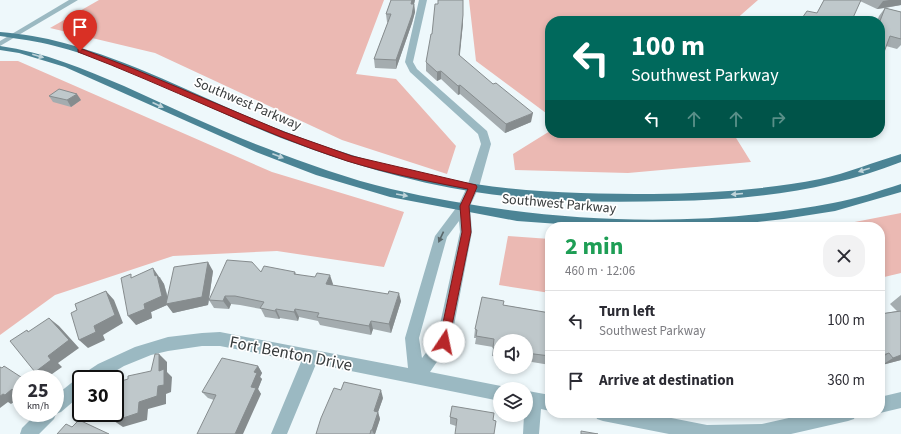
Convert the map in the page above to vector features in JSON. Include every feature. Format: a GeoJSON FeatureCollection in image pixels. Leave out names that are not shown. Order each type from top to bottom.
{"type":"FeatureCollection","features":[{"type":"Feature","properties":{"kind":"main road","name":"Southwest Parkway"},"geometry":{"type":"LineString","coordinates":[[0,34],[68,47],[104,59],[281,134],[350,159],[433,179],[514,193],[651,198],[714,196],[772,191],[821,182],[864,171],[901,158]]}},
{"type":"Feature","properties":{"kind":"main road","name":"Southwest Parkway"},"geometry":{"type":"LineString","coordinates":[[0,48],[20,51],[68,65],[260,150],[320,172],[390,193],[517,217],[574,222]]}},
{"type":"Feature","properties":{"kind":"main road","name":"Southwest Parkway"},"geometry":{"type":"LineString","coordinates":[[718,222],[784,215],[835,207],[901,188]]}},
{"type":"Feature","properties":{"kind":"street"},"geometry":{"type":"LineString","coordinates":[[0,44],[74,0]]}},
{"type":"Feature","properties":{"kind":"street"},"geometry":{"type":"LineString","coordinates":[[417,376],[412,338],[441,236],[464,206],[473,187],[486,144],[483,133],[413,70],[409,62],[423,0]]}},
{"type":"Feature","properties":{"kind":"street"},"geometry":{"type":"LineString","coordinates":[[417,376],[444,342],[466,232],[464,206]]}},
{"type":"Feature","properties":{"kind":"street","name":"Fort Benton Drive"},"geometry":{"type":"LineString","coordinates":[[104,370],[122,359],[175,342],[195,339],[220,339],[493,392]]}},
{"type":"Feature","properties":{"kind":"street"},"geometry":{"type":"LineString","coordinates":[[279,434],[311,357]]}},
{"type":"Feature","properties":{"kind":"street"},"geometry":{"type":"LineString","coordinates":[[64,399],[72,392]]}},
{"type":"Feature","properties":{"kind":"street"},"geometry":{"type":"LineString","coordinates":[[531,434],[537,400]]}},
{"type":"Feature","properties":{"kind":"street"},"geometry":{"type":"LineString","coordinates":[[885,404],[901,400]]}},
{"type":"Feature","properties":{"kind":"street"},"geometry":{"type":"LineString","coordinates":[[629,418],[707,433],[762,432],[825,418]]}},
{"type":"Feature","properties":{"kind":"street"},"geometry":{"type":"LineString","coordinates":[[28,434],[39,422]]}},
{"type":"Feature","properties":{"kind":"shaded area"},"geometry":{"type":"Polygon","coordinates":[[[99,0],[384,0],[356,74],[396,79],[456,146],[447,174],[342,140],[155,53],[50,28],[99,0]]]}},
{"type":"Feature","properties":{"kind":"shaded area"},"geometry":{"type":"Polygon","coordinates":[[[469,0],[758,0],[740,16],[545,16],[545,112],[476,61],[469,0]]]}},
{"type":"Feature","properties":{"kind":"shaded area"},"geometry":{"type":"Polygon","coordinates":[[[0,61],[18,61],[272,172],[404,212],[384,267],[277,251],[173,256],[55,295],[0,335],[0,61]]]}},
{"type":"Feature","properties":{"kind":"shaded area"},"geometry":{"type":"Polygon","coordinates":[[[545,134],[545,138],[736,138],[751,162],[628,173],[515,170],[513,154],[545,134]]]}},
{"type":"Feature","properties":{"kind":"shaded area"},"geometry":{"type":"Polygon","coordinates":[[[901,213],[901,273],[885,277],[885,222],[855,222],[901,213]]]}},
{"type":"Feature","properties":{"kind":"shaded area"},"geometry":{"type":"Polygon","coordinates":[[[508,236],[545,239],[545,292],[499,285],[508,236]]]}},
{"type":"Feature","properties":{"kind":"building"},"geometry":{"type":"Polygon","coordinates":[[[391,0],[412,0],[411,4],[414,4],[412,15],[396,60],[374,59],[391,14],[386,14],[391,0]]]}},
{"type":"Feature","properties":{"kind":"building"},"geometry":{"type":"Polygon","coordinates":[[[438,0],[463,0],[459,55],[493,84],[496,83],[533,113],[506,124],[460,85],[458,86],[441,71],[437,72],[426,62],[432,34],[435,4],[438,4],[438,0]]]}},
{"type":"Feature","properties":{"kind":"building"},"geometry":{"type":"Polygon","coordinates":[[[824,0],[861,0],[854,16],[804,16],[807,11],[817,13],[824,0]]]}},
{"type":"Feature","properties":{"kind":"building"},"geometry":{"type":"Polygon","coordinates":[[[885,8],[901,12],[901,39],[890,36],[885,50],[885,16],[882,16],[885,8]]]}},
{"type":"Feature","properties":{"kind":"building"},"geometry":{"type":"Polygon","coordinates":[[[59,89],[77,94],[67,100],[49,96],[59,89]]]}},
{"type":"Feature","properties":{"kind":"building"},"geometry":{"type":"Polygon","coordinates":[[[227,260],[252,262],[261,272],[264,266],[295,272],[294,274],[315,277],[317,273],[330,275],[326,284],[388,294],[389,291],[399,293],[389,324],[371,321],[369,326],[317,317],[319,313],[295,309],[294,312],[276,309],[275,311],[260,308],[264,302],[235,296],[225,296],[223,301],[209,300],[227,260]]]}},
{"type":"Feature","properties":{"kind":"building"},"geometry":{"type":"Polygon","coordinates":[[[208,262],[202,297],[166,304],[174,267],[208,262]]]}},
{"type":"Feature","properties":{"kind":"building"},"geometry":{"type":"Polygon","coordinates":[[[153,268],[155,276],[157,275],[162,296],[144,304],[145,309],[128,316],[121,278],[131,274],[131,278],[153,268]]]}},
{"type":"Feature","properties":{"kind":"building"},"geometry":{"type":"Polygon","coordinates":[[[106,291],[115,315],[94,326],[96,332],[79,340],[71,313],[77,310],[75,304],[106,291]]]}},
{"type":"Feature","properties":{"kind":"building"},"geometry":{"type":"Polygon","coordinates":[[[482,297],[504,301],[503,305],[545,312],[545,355],[533,354],[533,334],[493,334],[493,339],[476,336],[477,330],[475,329],[482,297]]]}},
{"type":"Feature","properties":{"kind":"building"},"geometry":{"type":"Polygon","coordinates":[[[901,311],[901,355],[893,358],[889,353],[885,354],[885,313],[901,311]]]}},
{"type":"Feature","properties":{"kind":"building"},"geometry":{"type":"Polygon","coordinates":[[[49,318],[69,340],[48,356],[51,360],[38,370],[33,370],[10,341],[27,330],[28,332],[49,318]]]}},
{"type":"Feature","properties":{"kind":"building"},"geometry":{"type":"Polygon","coordinates":[[[155,354],[159,354],[159,371],[164,369],[164,385],[158,386],[157,396],[139,402],[138,413],[124,418],[124,380],[128,379],[128,376],[151,371],[155,354]]]}},
{"type":"Feature","properties":{"kind":"building"},"geometry":{"type":"Polygon","coordinates":[[[222,358],[258,366],[254,372],[257,373],[251,387],[256,388],[235,434],[197,434],[216,395],[202,392],[222,358]]]}},
{"type":"Feature","properties":{"kind":"building"},"geometry":{"type":"Polygon","coordinates":[[[4,366],[12,371],[12,389],[5,395],[3,394],[0,396],[0,367],[2,368],[4,366]]]}},
{"type":"Feature","properties":{"kind":"building"},"geometry":{"type":"Polygon","coordinates":[[[344,382],[381,390],[374,411],[378,412],[370,434],[316,434],[334,388],[341,390],[344,382]]]}},
{"type":"Feature","properties":{"kind":"building"},"geometry":{"type":"Polygon","coordinates":[[[452,406],[493,413],[493,422],[496,422],[494,434],[455,434],[457,419],[450,417],[452,406]]]}},
{"type":"Feature","properties":{"kind":"building"},"geometry":{"type":"Polygon","coordinates":[[[77,422],[83,422],[109,434],[57,434],[66,424],[72,427],[77,422]]]}},
{"type":"Feature","properties":{"kind":"building"},"geometry":{"type":"Polygon","coordinates":[[[581,431],[598,434],[581,434],[581,431]]]}},
{"type":"Feature","properties":{"kind":"route"},"geometry":{"type":"LineString","coordinates":[[80,51],[132,70],[281,134],[350,159],[473,187],[464,206],[466,232],[444,342]]}}]}
